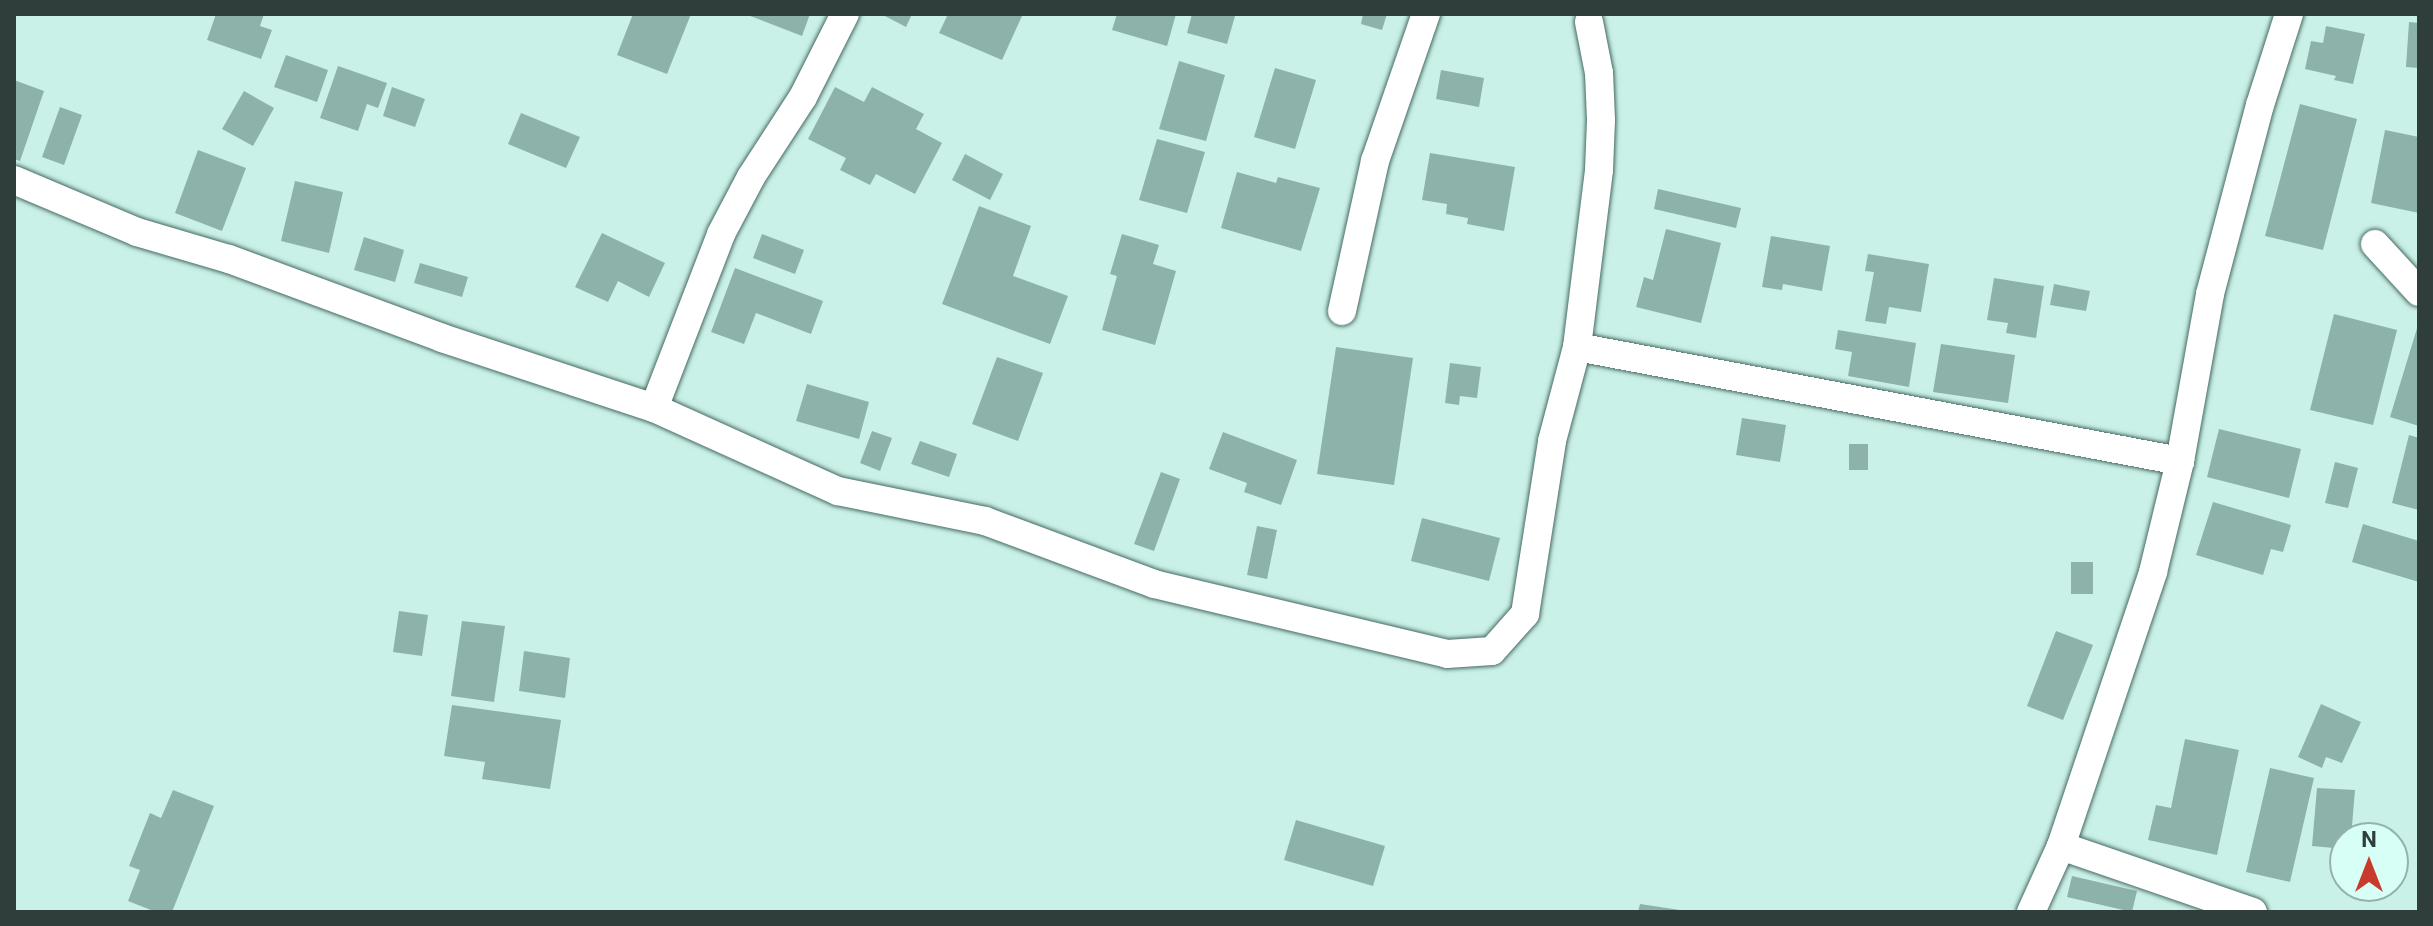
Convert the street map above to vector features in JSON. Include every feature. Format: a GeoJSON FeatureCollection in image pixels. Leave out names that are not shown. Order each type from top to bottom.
{"type":"FeatureCollection","features":[{"type":"Feature","properties":{"kind":"street"},"geometry":{"type":"LineString","coordinates":[[654,408],[721,234],[751,177],[803,97],[845,14]]}},
{"type":"Feature","properties":{"kind":"street"},"geometry":{"type":"LineString","coordinates":[[1342,311],[1375,161],[1426,14]]}},
{"type":"Feature","properties":{"kind":"street"},"geometry":{"type":"LineString","coordinates":[[2031,912],[2061,846],[2153,572],[2180,461],[2210,294],[2260,105],[2289,14]]}},
{"type":"Feature","properties":{"kind":"street"},"geometry":{"type":"LineString","coordinates":[[14,180],[137,232],[229,259],[442,338],[654,408],[838,491],[985,521],[1154,584],[1447,654],[1492,651],[1525,614],[1552,441],[1577,347],[1599,170],[1601,120],[1599,73],[1589,22]]}},
{"type":"Feature","properties":{"kind":"street"},"geometry":{"type":"LineString","coordinates":[[2375,244],[2419,292]]}},
{"type":"Feature","properties":{"kind":"street"},"geometry":{"type":"LineString","coordinates":[[1577,347],[2180,461]]}},
{"type":"Feature","properties":{"kind":"street"},"geometry":{"type":"LineString","coordinates":[[2061,846],[2253,912]]}},
{"type":"Feature","properties":{"kind":"building"},"geometry":{"type":"Polygon","coordinates":[[[216,14],[264,14],[260,26],[272,30],[261,59],[207,40],[216,14]]]}},
{"type":"Feature","properties":{"kind":"building"},"geometry":{"type":"Polygon","coordinates":[[[633,14],[691,14],[667,74],[617,55],[633,14]]]}},
{"type":"Feature","properties":{"kind":"building"},"geometry":{"type":"Polygon","coordinates":[[[745,14],[810,14],[802,36],[745,14]]]}},
{"type":"Feature","properties":{"kind":"building"},"geometry":{"type":"Polygon","coordinates":[[[881,14],[912,14],[906,27],[881,14]]]}},
{"type":"Feature","properties":{"kind":"building"},"geometry":{"type":"Polygon","coordinates":[[[948,14],[1022,16],[1002,60],[939,33],[948,14]]]}},
{"type":"Feature","properties":{"kind":"building"},"geometry":{"type":"Polygon","coordinates":[[[1117,14],[1176,14],[1167,46],[1112,30],[1117,14]]]}},
{"type":"Feature","properties":{"kind":"building"},"geometry":{"type":"Polygon","coordinates":[[[1192,14],[1235,16],[1227,44],[1187,33],[1192,14]]]}},
{"type":"Feature","properties":{"kind":"building"},"geometry":{"type":"Polygon","coordinates":[[[1363,14],[1387,14],[1382,30],[1361,24],[1363,14]]]}},
{"type":"Feature","properties":{"kind":"building"},"geometry":{"type":"Polygon","coordinates":[[[2409,22],[2419,23],[2419,68],[2406,67],[2409,22]]]}},
{"type":"Feature","properties":{"kind":"building"},"geometry":{"type":"Polygon","coordinates":[[[2326,26],[2365,34],[2353,84],[2334,80],[2336,76],[2305,69],[2311,41],[2323,43],[2326,26]]]}},
{"type":"Feature","properties":{"kind":"building"},"geometry":{"type":"Polygon","coordinates":[[[286,55],[328,70],[317,102],[274,87],[286,55]]]}},
{"type":"Feature","properties":{"kind":"building"},"geometry":{"type":"Polygon","coordinates":[[[1179,61],[1225,75],[1206,141],[1159,129],[1179,61]]]}},
{"type":"Feature","properties":{"kind":"building"},"geometry":{"type":"Polygon","coordinates":[[[338,66],[387,83],[378,108],[367,104],[358,131],[320,118],[338,66]]]}},
{"type":"Feature","properties":{"kind":"building"},"geometry":{"type":"Polygon","coordinates":[[[1275,68],[1316,80],[1295,149],[1254,137],[1275,68]]]}},
{"type":"Feature","properties":{"kind":"building"},"geometry":{"type":"Polygon","coordinates":[[[1441,70],[1484,78],[1479,107],[1436,99],[1441,70]]]}},
{"type":"Feature","properties":{"kind":"building"},"geometry":{"type":"Polygon","coordinates":[[[14,80],[44,91],[20,161],[14,159],[14,80]]]}},
{"type":"Feature","properties":{"kind":"building"},"geometry":{"type":"Polygon","coordinates":[[[392,87],[425,99],[415,127],[383,116],[392,87]]]}},
{"type":"Feature","properties":{"kind":"building"},"geometry":{"type":"Polygon","coordinates":[[[835,87],[864,102],[872,87],[924,114],[916,129],[942,143],[915,194],[876,174],[870,185],[840,170],[846,158],[808,139],[835,87]]]}},
{"type":"Feature","properties":{"kind":"building"},"geometry":{"type":"Polygon","coordinates":[[[244,91],[274,108],[253,146],[222,129],[244,91]]]}},
{"type":"Feature","properties":{"kind":"building"},"geometry":{"type":"Polygon","coordinates":[[[2300,104],[2357,119],[2323,250],[2265,236],[2300,104]]]}},
{"type":"Feature","properties":{"kind":"building"},"geometry":{"type":"Polygon","coordinates":[[[60,107],[82,115],[64,165],[42,157],[60,107]]]}},
{"type":"Feature","properties":{"kind":"building"},"geometry":{"type":"Polygon","coordinates":[[[521,113],[580,137],[566,168],[508,144],[521,113]]]}},
{"type":"Feature","properties":{"kind":"building"},"geometry":{"type":"Polygon","coordinates":[[[2385,130],[2419,137],[2419,213],[2371,203],[2385,130]]]}},
{"type":"Feature","properties":{"kind":"building"},"geometry":{"type":"Polygon","coordinates":[[[1157,139],[1205,152],[1187,213],[1139,200],[1157,139]]]}},
{"type":"Feature","properties":{"kind":"building"},"geometry":{"type":"Polygon","coordinates":[[[198,150],[246,168],[222,231],[175,213],[198,150]]]}},
{"type":"Feature","properties":{"kind":"building"},"geometry":{"type":"Polygon","coordinates":[[[1430,153],[1515,167],[1504,231],[1467,224],[1468,218],[1446,214],[1447,204],[1422,200],[1430,153]]]}},
{"type":"Feature","properties":{"kind":"building"},"geometry":{"type":"Polygon","coordinates":[[[965,154],[1003,174],[990,200],[952,180],[965,154]]]}},
{"type":"Feature","properties":{"kind":"building"},"geometry":{"type":"Polygon","coordinates":[[[1237,172],[1276,183],[1278,177],[1320,188],[1301,251],[1221,228],[1237,172]]]}},
{"type":"Feature","properties":{"kind":"building"},"geometry":{"type":"Polygon","coordinates":[[[295,181],[343,192],[329,253],[281,241],[295,181]]]}},
{"type":"Feature","properties":{"kind":"building"},"geometry":{"type":"Polygon","coordinates":[[[1658,189],[1741,208],[1736,228],[1654,209],[1658,189]]]}},
{"type":"Feature","properties":{"kind":"building"},"geometry":{"type":"Polygon","coordinates":[[[979,206],[1031,226],[1013,276],[1068,296],[1050,344],[942,304],[979,206]]]}},
{"type":"Feature","properties":{"kind":"building"},"geometry":{"type":"Polygon","coordinates":[[[1666,229],[1721,243],[1701,323],[1636,307],[1644,277],[1653,280],[1666,229]]]}},
{"type":"Feature","properties":{"kind":"building"},"geometry":{"type":"Polygon","coordinates":[[[602,233],[665,263],[649,297],[618,281],[608,302],[575,287],[602,233]]]}},
{"type":"Feature","properties":{"kind":"building"},"geometry":{"type":"Polygon","coordinates":[[[762,234],[804,250],[795,274],[753,258],[762,234]]]}},
{"type":"Feature","properties":{"kind":"building"},"geometry":{"type":"Polygon","coordinates":[[[1122,234],[1159,245],[1153,264],[1176,271],[1155,345],[1102,330],[1117,276],[1110,274],[1122,234]]]}},
{"type":"Feature","properties":{"kind":"building"},"geometry":{"type":"Polygon","coordinates":[[[1771,236],[1830,246],[1822,291],[1783,284],[1782,290],[1762,287],[1771,236]]]}},
{"type":"Feature","properties":{"kind":"building"},"geometry":{"type":"Polygon","coordinates":[[[364,237],[404,250],[395,282],[354,270],[364,237]]]}},
{"type":"Feature","properties":{"kind":"building"},"geometry":{"type":"Polygon","coordinates":[[[1868,254],[1929,264],[1921,312],[1889,307],[1886,324],[1865,321],[1874,272],[1865,271],[1868,254]]]}},
{"type":"Feature","properties":{"kind":"building"},"geometry":{"type":"Polygon","coordinates":[[[420,263],[468,277],[462,297],[414,283],[420,263]]]}},
{"type":"Feature","properties":{"kind":"building"},"geometry":{"type":"Polygon","coordinates":[[[735,268],[823,301],[811,334],[756,313],[744,344],[711,332],[735,268]]]}},
{"type":"Feature","properties":{"kind":"building"},"geometry":{"type":"Polygon","coordinates":[[[1994,278],[2044,286],[2036,338],[2006,333],[2008,323],[1987,320],[1994,278]]]}},
{"type":"Feature","properties":{"kind":"building"},"geometry":{"type":"Polygon","coordinates":[[[2054,284],[2090,291],[2086,311],[2050,305],[2054,284]]]}},
{"type":"Feature","properties":{"kind":"building"},"geometry":{"type":"Polygon","coordinates":[[[2334,314],[2397,330],[2373,425],[2310,410],[2334,314]]]}},
{"type":"Feature","properties":{"kind":"building"},"geometry":{"type":"Polygon","coordinates":[[[2419,325],[2419,426],[2390,417],[2419,325]]]}},
{"type":"Feature","properties":{"kind":"building"},"geometry":{"type":"Polygon","coordinates":[[[1838,330],[1916,343],[1909,387],[1848,376],[1852,352],[1835,349],[1838,330]]]}},
{"type":"Feature","properties":{"kind":"building"},"geometry":{"type":"Polygon","coordinates":[[[1941,344],[2015,355],[2008,403],[1933,392],[1941,344]]]}},
{"type":"Feature","properties":{"kind":"building"},"geometry":{"type":"Polygon","coordinates":[[[1336,347],[1413,358],[1394,485],[1317,474],[1336,347]]]}},
{"type":"Feature","properties":{"kind":"building"},"geometry":{"type":"Polygon","coordinates":[[[997,357],[1043,373],[1018,441],[972,424],[997,357]]]}},
{"type":"Feature","properties":{"kind":"building"},"geometry":{"type":"Polygon","coordinates":[[[1450,363],[1481,367],[1477,398],[1460,396],[1459,405],[1445,403],[1450,363]]]}},
{"type":"Feature","properties":{"kind":"building"},"geometry":{"type":"Polygon","coordinates":[[[807,384],[869,402],[859,439],[796,421],[807,384]]]}},
{"type":"Feature","properties":{"kind":"building"},"geometry":{"type":"Polygon","coordinates":[[[1742,418],[1786,425],[1780,462],[1736,455],[1742,418]]]}},
{"type":"Feature","properties":{"kind":"building"},"geometry":{"type":"Polygon","coordinates":[[[2219,429],[2301,449],[2289,498],[2207,477],[2219,429]]]}},
{"type":"Feature","properties":{"kind":"building"},"geometry":{"type":"Polygon","coordinates":[[[872,431],[892,438],[880,471],[860,463],[872,431]]]}},
{"type":"Feature","properties":{"kind":"building"},"geometry":{"type":"Polygon","coordinates":[[[1223,432],[1297,460],[1281,505],[1244,492],[1247,483],[1209,469],[1223,432]]]}},
{"type":"Feature","properties":{"kind":"building"},"geometry":{"type":"Polygon","coordinates":[[[2409,435],[2419,438],[2419,510],[2392,503],[2409,435]]]}},
{"type":"Feature","properties":{"kind":"building"},"geometry":{"type":"Polygon","coordinates":[[[920,441],[957,454],[949,477],[911,464],[920,441]]]}},
{"type":"Feature","properties":{"kind":"building"},"geometry":{"type":"Polygon","coordinates":[[[1849,444],[1868,444],[1868,470],[1849,470],[1849,444]]]}},
{"type":"Feature","properties":{"kind":"building"},"geometry":{"type":"Polygon","coordinates":[[[2335,462],[2358,468],[2348,508],[2325,503],[2335,462]]]}},
{"type":"Feature","properties":{"kind":"building"},"geometry":{"type":"Polygon","coordinates":[[[1161,472],[1180,479],[1154,551],[1134,544],[1161,472]]]}},
{"type":"Feature","properties":{"kind":"building"},"geometry":{"type":"Polygon","coordinates":[[[2213,502],[2291,525],[2283,552],[2271,549],[2263,575],[2196,555],[2213,502]]]}},
{"type":"Feature","properties":{"kind":"building"},"geometry":{"type":"Polygon","coordinates":[[[1422,518],[1500,538],[1489,581],[1411,561],[1422,518]]]}},
{"type":"Feature","properties":{"kind":"building"},"geometry":{"type":"Polygon","coordinates":[[[2363,524],[2419,541],[2419,582],[2352,562],[2363,524]]]}},
{"type":"Feature","properties":{"kind":"building"},"geometry":{"type":"Polygon","coordinates":[[[1257,526],[1277,530],[1267,579],[1247,575],[1257,526]]]}},
{"type":"Feature","properties":{"kind":"building"},"geometry":{"type":"Polygon","coordinates":[[[2071,562],[2093,562],[2093,594],[2071,594],[2071,562]]]}},
{"type":"Feature","properties":{"kind":"building"},"geometry":{"type":"Polygon","coordinates":[[[399,611],[428,615],[422,656],[393,652],[399,611]]]}},
{"type":"Feature","properties":{"kind":"building"},"geometry":{"type":"Polygon","coordinates":[[[462,621],[505,626],[494,702],[451,696],[462,621]]]}},
{"type":"Feature","properties":{"kind":"building"},"geometry":{"type":"Polygon","coordinates":[[[2056,631],[2093,645],[2063,720],[2027,706],[2056,631]]]}},
{"type":"Feature","properties":{"kind":"building"},"geometry":{"type":"Polygon","coordinates":[[[524,651],[570,658],[565,698],[519,691],[524,651]]]}},
{"type":"Feature","properties":{"kind":"building"},"geometry":{"type":"Polygon","coordinates":[[[2321,704],[2361,722],[2342,763],[2326,757],[2322,768],[2298,757],[2321,704]]]}},
{"type":"Feature","properties":{"kind":"building"},"geometry":{"type":"Polygon","coordinates":[[[452,705],[561,720],[550,789],[482,779],[485,762],[444,756],[452,705]]]}},
{"type":"Feature","properties":{"kind":"building"},"geometry":{"type":"Polygon","coordinates":[[[2185,739],[2239,750],[2217,855],[2148,840],[2156,805],[2171,808],[2185,739]]]}},
{"type":"Feature","properties":{"kind":"building"},"geometry":{"type":"Polygon","coordinates":[[[2270,768],[2314,778],[2290,882],[2246,872],[2270,768]]]}},
{"type":"Feature","properties":{"kind":"building"},"geometry":{"type":"Polygon","coordinates":[[[2317,788],[2355,790],[2352,822],[2329,822],[2329,848],[2312,846],[2317,788]]]}},
{"type":"Feature","properties":{"kind":"building"},"geometry":{"type":"Polygon","coordinates":[[[173,790],[214,806],[172,912],[156,912],[128,901],[140,870],[129,866],[150,813],[161,818],[173,790]]]}},
{"type":"Feature","properties":{"kind":"building"},"geometry":{"type":"Polygon","coordinates":[[[1296,820],[1385,846],[1373,886],[1284,860],[1296,820]]]}},
{"type":"Feature","properties":{"kind":"building"},"geometry":{"type":"Polygon","coordinates":[[[2072,876],[2137,891],[2132,912],[2067,897],[2072,876]]]}},
{"type":"Feature","properties":{"kind":"building"},"geometry":{"type":"Polygon","coordinates":[[[1640,904],[1680,910],[1680,912],[1638,912],[1640,904]]]}}]}
